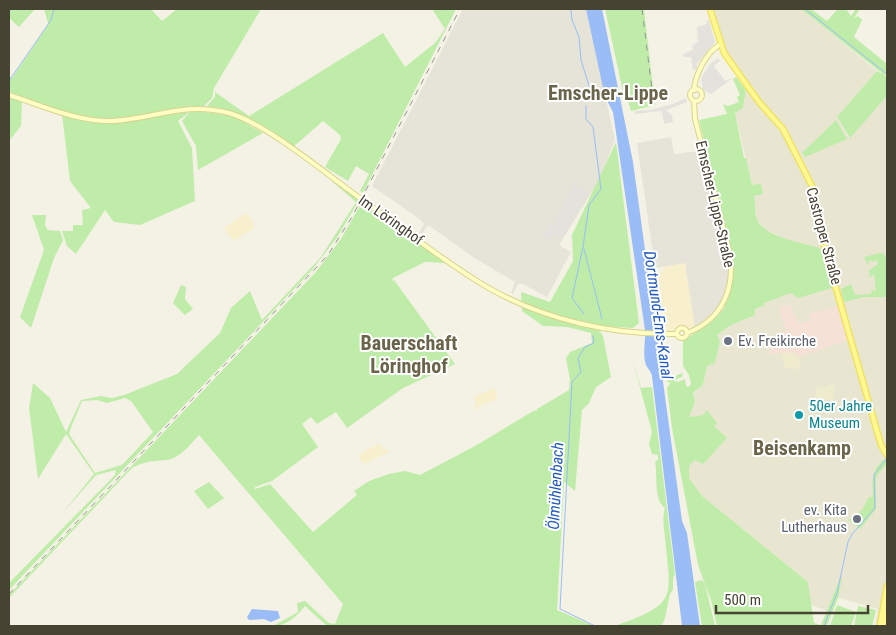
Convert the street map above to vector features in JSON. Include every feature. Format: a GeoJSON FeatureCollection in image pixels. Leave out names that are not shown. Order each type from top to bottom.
{"type":"FeatureCollection","features":[{"type":"Feature","properties":{"kind":"main road","name":"Castroper Straße"},"geometry":{"type":"LineString","coordinates":[[710,9],[719,45],[750,90],[783,129],[812,186],[825,250],[881,445],[887,455]]}},
{"type":"Feature","properties":{"kind":"main road"},"geometry":{"type":"LineString","coordinates":[[881,626],[887,586]]}},
{"type":"Feature","properties":{"kind":"main road"},"geometry":{"type":"LineString","coordinates":[[881,626],[887,604]]}},
{"type":"Feature","properties":{"kind":"street"},"geometry":{"type":"LineString","coordinates":[[695,90],[701,92],[702,98],[694,101],[690,96],[695,90],[701,67],[715,47],[719,45]]}},
{"type":"Feature","properties":{"kind":"street","name":"Im Löringhof"},"geometry":{"type":"LineString","coordinates":[[9,95],[76,116],[111,121],[190,108],[231,114],[268,133],[486,287],[509,299],[543,313],[576,323],[660,334],[677,334]]}},
{"type":"Feature","properties":{"kind":"street","name":"Emscher-Lippe-Straße"},"geometry":{"type":"LineString","coordinates":[[687,332],[701,326],[717,313],[726,299],[732,271],[729,250],[695,119],[694,101]]}},
{"type":"Feature","properties":{"kind":"street"},"geometry":{"type":"LineString","coordinates":[[680,328],[687,332],[683,338],[677,334],[680,328]]}},
{"type":"Feature","properties":{"kind":"shaded area"},"geometry":{"type":"Polygon","coordinates":[[[463,9],[586,9],[615,140],[598,182],[559,245],[571,252],[547,297],[523,284],[518,284],[513,294],[511,293],[515,282],[476,259],[428,225],[422,234],[419,233],[424,224],[421,220],[372,186],[463,9]]]}},
{"type":"Feature","properties":{"kind":"shaded area"},"geometry":{"type":"Polygon","coordinates":[[[711,9],[801,9],[877,71],[837,117],[849,138],[887,96],[887,455],[885,458],[887,460],[887,626],[875,626],[878,609],[833,596],[827,611],[811,605],[808,582],[702,496],[689,478],[688,466],[695,460],[707,411],[703,415],[689,417],[695,402],[693,394],[703,385],[707,366],[714,359],[720,341],[717,335],[731,325],[755,315],[755,309],[765,305],[785,239],[764,229],[756,218],[754,196],[763,194],[761,183],[752,185],[735,113],[743,108],[747,86],[727,59],[711,9]]]}},
{"type":"Feature","properties":{"kind":"shaded area"},"geometry":{"type":"Polygon","coordinates":[[[709,20],[715,42],[697,64],[697,69],[693,70],[691,57],[684,57],[683,54],[693,50],[692,46],[698,42],[697,27],[707,24],[706,21],[709,20]]]}},
{"type":"Feature","properties":{"kind":"shaded area"},"geometry":{"type":"Polygon","coordinates":[[[718,58],[720,61],[714,66],[725,81],[733,78],[711,94],[703,90],[701,78],[710,64],[718,58]]]}},
{"type":"Feature","properties":{"kind":"shaded area"},"geometry":{"type":"Polygon","coordinates":[[[685,98],[687,102],[666,110],[672,115],[673,122],[664,124],[662,111],[635,114],[635,111],[650,110],[673,104],[685,98]]]}},
{"type":"Feature","properties":{"kind":"shaded area"},"geometry":{"type":"Polygon","coordinates":[[[671,137],[674,154],[699,151],[726,251],[730,277],[725,296],[715,312],[695,327],[685,263],[655,268],[637,143],[671,137]]]}},
{"type":"Feature","properties":{"kind":"shaded area"},"geometry":{"type":"Polygon","coordinates":[[[573,183],[589,191],[564,236],[542,239],[550,223],[553,224],[573,183]]]}},
{"type":"Feature","properties":{"kind":"shaded area"},"geometry":{"type":"Polygon","coordinates":[[[247,213],[254,224],[253,229],[233,241],[224,228],[247,213]]]}},
{"type":"Feature","properties":{"kind":"shaded area"},"geometry":{"type":"Polygon","coordinates":[[[685,262],[695,327],[689,328],[681,325],[674,332],[668,332],[662,315],[656,273],[663,272],[663,267],[685,262]]]}},
{"type":"Feature","properties":{"kind":"shaded area"},"geometry":{"type":"Polygon","coordinates":[[[790,304],[799,324],[811,320],[809,314],[839,305],[848,340],[799,357],[793,352],[770,355],[770,341],[778,340],[778,332],[786,332],[779,308],[790,304]]]}},
{"type":"Feature","properties":{"kind":"shaded area"},"geometry":{"type":"Polygon","coordinates":[[[793,352],[799,357],[800,369],[785,368],[781,354],[793,352]]]}},
{"type":"Feature","properties":{"kind":"shaded area"},"geometry":{"type":"Polygon","coordinates":[[[835,383],[833,401],[815,397],[817,387],[823,388],[835,383]]]}},
{"type":"Feature","properties":{"kind":"shaded area"},"geometry":{"type":"Polygon","coordinates":[[[494,388],[498,398],[473,410],[476,404],[474,397],[494,388]]]}},
{"type":"Feature","properties":{"kind":"shaded area"},"geometry":{"type":"Polygon","coordinates":[[[380,443],[383,449],[391,451],[364,464],[358,455],[380,443]]]}},
{"type":"Feature","properties":{"kind":"green space"},"geometry":{"type":"Polygon","coordinates":[[[9,9],[35,9],[19,27],[9,18],[9,9]]]}},
{"type":"Feature","properties":{"kind":"green space"},"geometry":{"type":"Polygon","coordinates":[[[44,9],[151,9],[162,21],[177,9],[261,9],[214,88],[212,98],[204,106],[181,107],[136,116],[100,118],[73,114],[9,92],[9,76],[12,78],[50,22],[48,23],[44,9]]]}},
{"type":"Feature","properties":{"kind":"green space"},"geometry":{"type":"Polygon","coordinates":[[[432,9],[456,9],[363,193],[360,191],[369,174],[356,166],[348,181],[325,167],[341,139],[340,135],[323,121],[292,148],[248,118],[207,106],[215,97],[215,92],[249,116],[383,33],[405,67],[435,43],[445,29],[432,9]]]}},
{"type":"Feature","properties":{"kind":"green space"},"geometry":{"type":"Polygon","coordinates":[[[605,9],[644,9],[655,105],[631,111],[628,101],[625,101],[605,9]]]}},
{"type":"Feature","properties":{"kind":"green space"},"geometry":{"type":"Polygon","coordinates":[[[801,9],[811,9],[827,21],[838,9],[846,9],[851,16],[856,9],[860,9],[854,18],[858,16],[862,20],[854,37],[887,64],[885,76],[887,78],[887,96],[850,138],[837,117],[877,71],[884,75],[801,9]]]}},
{"type":"Feature","properties":{"kind":"green space"},"geometry":{"type":"Polygon","coordinates":[[[736,77],[746,90],[743,108],[735,113],[744,158],[746,158],[752,185],[761,183],[763,194],[754,196],[757,219],[761,225],[775,235],[820,248],[832,288],[798,298],[791,293],[764,303],[765,305],[755,309],[755,315],[731,325],[717,335],[720,341],[715,363],[707,366],[703,385],[693,393],[695,402],[689,417],[703,415],[707,410],[717,423],[714,426],[727,438],[703,464],[695,460],[689,466],[689,478],[702,496],[808,582],[814,623],[821,625],[840,577],[842,578],[838,598],[827,626],[717,626],[711,600],[698,565],[672,428],[667,388],[671,382],[668,383],[667,380],[682,373],[683,376],[674,381],[678,382],[685,379],[686,386],[689,387],[691,383],[689,375],[683,366],[683,341],[686,340],[682,341],[711,322],[725,307],[723,305],[726,299],[731,260],[724,220],[699,120],[727,114],[723,104],[728,106],[739,102],[737,97],[740,95],[733,79],[736,77]]]}},
{"type":"Feature","properties":{"kind":"green space"},"geometry":{"type":"Polygon","coordinates":[[[9,97],[22,101],[21,126],[9,141],[9,97]]]}},
{"type":"Feature","properties":{"kind":"green space"},"geometry":{"type":"Polygon","coordinates":[[[188,110],[187,114],[178,121],[192,148],[195,201],[140,225],[114,222],[105,210],[76,254],[67,246],[62,231],[73,231],[73,225],[83,225],[82,210],[91,208],[70,181],[62,114],[110,122],[188,110]]]}},
{"type":"Feature","properties":{"kind":"green space"},"geometry":{"type":"Polygon","coordinates":[[[191,110],[233,116],[263,133],[198,170],[196,146],[182,121],[191,110]]]}},
{"type":"Feature","properties":{"kind":"green space"},"geometry":{"type":"Polygon","coordinates":[[[836,120],[847,139],[805,157],[802,153],[836,120]]]}},
{"type":"Feature","properties":{"kind":"green space"},"geometry":{"type":"Polygon","coordinates":[[[616,142],[639,323],[633,328],[600,326],[598,329],[603,336],[611,377],[596,387],[589,403],[582,410],[575,491],[564,482],[557,610],[594,626],[327,626],[305,606],[295,617],[287,622],[273,626],[298,612],[297,603],[305,601],[329,623],[335,624],[343,604],[199,435],[172,459],[145,463],[132,468],[9,598],[9,595],[315,273],[341,239],[362,202],[447,263],[425,262],[393,278],[392,281],[394,280],[455,364],[403,388],[347,428],[336,412],[317,424],[311,417],[302,424],[318,447],[272,481],[255,487],[255,489],[270,484],[313,532],[357,495],[354,491],[369,481],[405,471],[420,475],[477,445],[535,410],[536,412],[537,409],[569,390],[570,380],[566,358],[570,352],[592,343],[591,333],[567,327],[543,326],[522,311],[521,292],[550,302],[573,261],[572,235],[616,142]]]}},
{"type":"Feature","properties":{"kind":"green space"},"geometry":{"type":"Polygon","coordinates":[[[328,178],[359,200],[338,236],[312,270],[9,590],[9,583],[115,475],[116,470],[96,475],[62,514],[94,474],[66,434],[38,479],[29,408],[33,383],[50,398],[66,432],[81,400],[101,396],[112,398],[124,395],[177,374],[220,333],[231,308],[250,291],[262,320],[321,257],[356,202],[328,178]],[[125,398],[107,403],[97,400],[82,401],[69,434],[95,473],[122,465],[153,432],[131,401],[125,398]]]}},
{"type":"Feature","properties":{"kind":"green space"},"geometry":{"type":"Polygon","coordinates":[[[32,215],[46,215],[45,226],[48,230],[60,231],[63,240],[54,258],[31,328],[20,317],[44,250],[32,215]]]}},
{"type":"Feature","properties":{"kind":"green space"},"geometry":{"type":"Polygon","coordinates":[[[883,253],[887,259],[887,297],[864,297],[844,302],[841,289],[851,284],[855,295],[871,294],[872,289],[873,291],[876,290],[874,274],[868,278],[870,273],[868,271],[878,264],[876,260],[872,262],[869,260],[868,266],[864,257],[883,253]]]}},
{"type":"Feature","properties":{"kind":"green space"},"geometry":{"type":"Polygon","coordinates":[[[181,285],[186,287],[185,299],[193,309],[185,315],[173,303],[181,285]]]}},
{"type":"Feature","properties":{"kind":"green space"},"geometry":{"type":"Polygon","coordinates":[[[632,357],[641,388],[652,387],[675,574],[673,590],[669,596],[665,618],[661,626],[615,626],[650,611],[660,604],[666,597],[669,575],[664,523],[665,508],[661,504],[657,493],[655,462],[658,461],[658,455],[652,454],[649,444],[652,432],[632,357]]]}},
{"type":"Feature","properties":{"kind":"green space"},"geometry":{"type":"Polygon","coordinates":[[[884,459],[887,463],[876,477],[876,509],[860,529],[848,520],[862,510],[869,497],[873,497],[873,476],[884,459]]]}},
{"type":"Feature","properties":{"kind":"green space"},"geometry":{"type":"Polygon","coordinates":[[[209,482],[224,498],[208,509],[194,491],[209,482]]]}},
{"type":"Feature","properties":{"kind":"green space"},"geometry":{"type":"Polygon","coordinates":[[[702,580],[705,584],[715,626],[702,626],[695,582],[702,580]]]}},
{"type":"Feature","properties":{"kind":"green space"},"geometry":{"type":"Polygon","coordinates":[[[837,605],[856,612],[851,626],[830,626],[837,605]]]}},
{"type":"Feature","properties":{"kind":"green space"},"geometry":{"type":"Polygon","coordinates":[[[858,606],[876,610],[872,626],[854,626],[858,606]]]}},
{"type":"Feature","properties":{"kind":"water"},"geometry":{"type":"Polygon","coordinates":[[[586,9],[602,9],[633,162],[682,521],[687,533],[700,626],[682,626],[652,376],[645,361],[645,330],[613,112],[605,97],[586,9]]]}},
{"type":"Feature","properties":{"kind":"water"},"geometry":{"type":"Polygon","coordinates":[[[252,609],[278,611],[280,618],[271,622],[264,619],[249,620],[247,617],[252,609]]]}},
{"type":"Feature","properties":{"kind":"waterway"},"geometry":{"type":"LineString","coordinates":[[9,81],[51,20],[54,9]]}},
{"type":"Feature","properties":{"kind":"waterway","name":"Ölmühlenbach"},"geometry":{"type":"LineString","coordinates":[[571,9],[572,20],[579,37],[581,60],[591,92],[588,100]]}},
{"type":"Feature","properties":{"kind":"waterway"},"geometry":{"type":"LineString","coordinates":[[805,9],[887,74]]}},
{"type":"Feature","properties":{"kind":"waterway","name":"Ölmühlenbach"},"geometry":{"type":"LineString","coordinates":[[584,314],[572,298],[583,247],[589,205],[601,189],[593,127],[586,119],[586,106]]}},
{"type":"Feature","properties":{"kind":"waterway","name":"Ölmühlenbach"},"geometry":{"type":"LineString","coordinates":[[584,249],[602,319]]}},
{"type":"Feature","properties":{"kind":"waterway","name":"Ölmühlenbach"},"geometry":{"type":"LineString","coordinates":[[593,336],[594,343],[585,347],[578,358],[581,372],[572,382],[560,609],[595,626]]}},
{"type":"Feature","properties":{"kind":"waterway"},"geometry":{"type":"LineString","coordinates":[[824,626],[837,593],[848,542],[852,534],[875,508],[874,475],[887,458]]}},
{"type":"Feature","properties":{"kind":"railway"},"geometry":{"type":"LineString","coordinates":[[9,594],[328,255],[352,217],[460,9]]}},
{"type":"Feature","properties":{"kind":"railway"},"geometry":{"type":"LineString","coordinates":[[642,9],[653,98]]}},
{"type":"Feature","properties":{"kind":"place","name":"Ev. Freikirche"},"geometry":{"type":"Point","coordinates":[728,341]}},
{"type":"Feature","properties":{"kind":"place","name":"50er Jahre Museum"},"geometry":{"type":"Point","coordinates":[799,415]}},
{"type":"Feature","properties":{"kind":"place","name":"ev. Kita Lutherhaus"},"geometry":{"type":"Point","coordinates":[857,519]}},
{"type":"Feature","properties":{"kind":"district","name":"Emscher-Lippe"},"geometry":{"type":"Point","coordinates":[608,93]}},
{"type":"Feature","properties":{"kind":"district","name":"Bauerschaft Löringhof"},"geometry":{"type":"Point","coordinates":[409,354]}},
{"type":"Feature","properties":{"kind":"district","name":"Beisenkamp"},"geometry":{"type":"Point","coordinates":[802,448]}},
{"type":"Feature","properties":{"kind":"water label","name":"Dortmund-Ems-Kanal"},"geometry":{"type":"Point","coordinates":[659,315]}}]}
